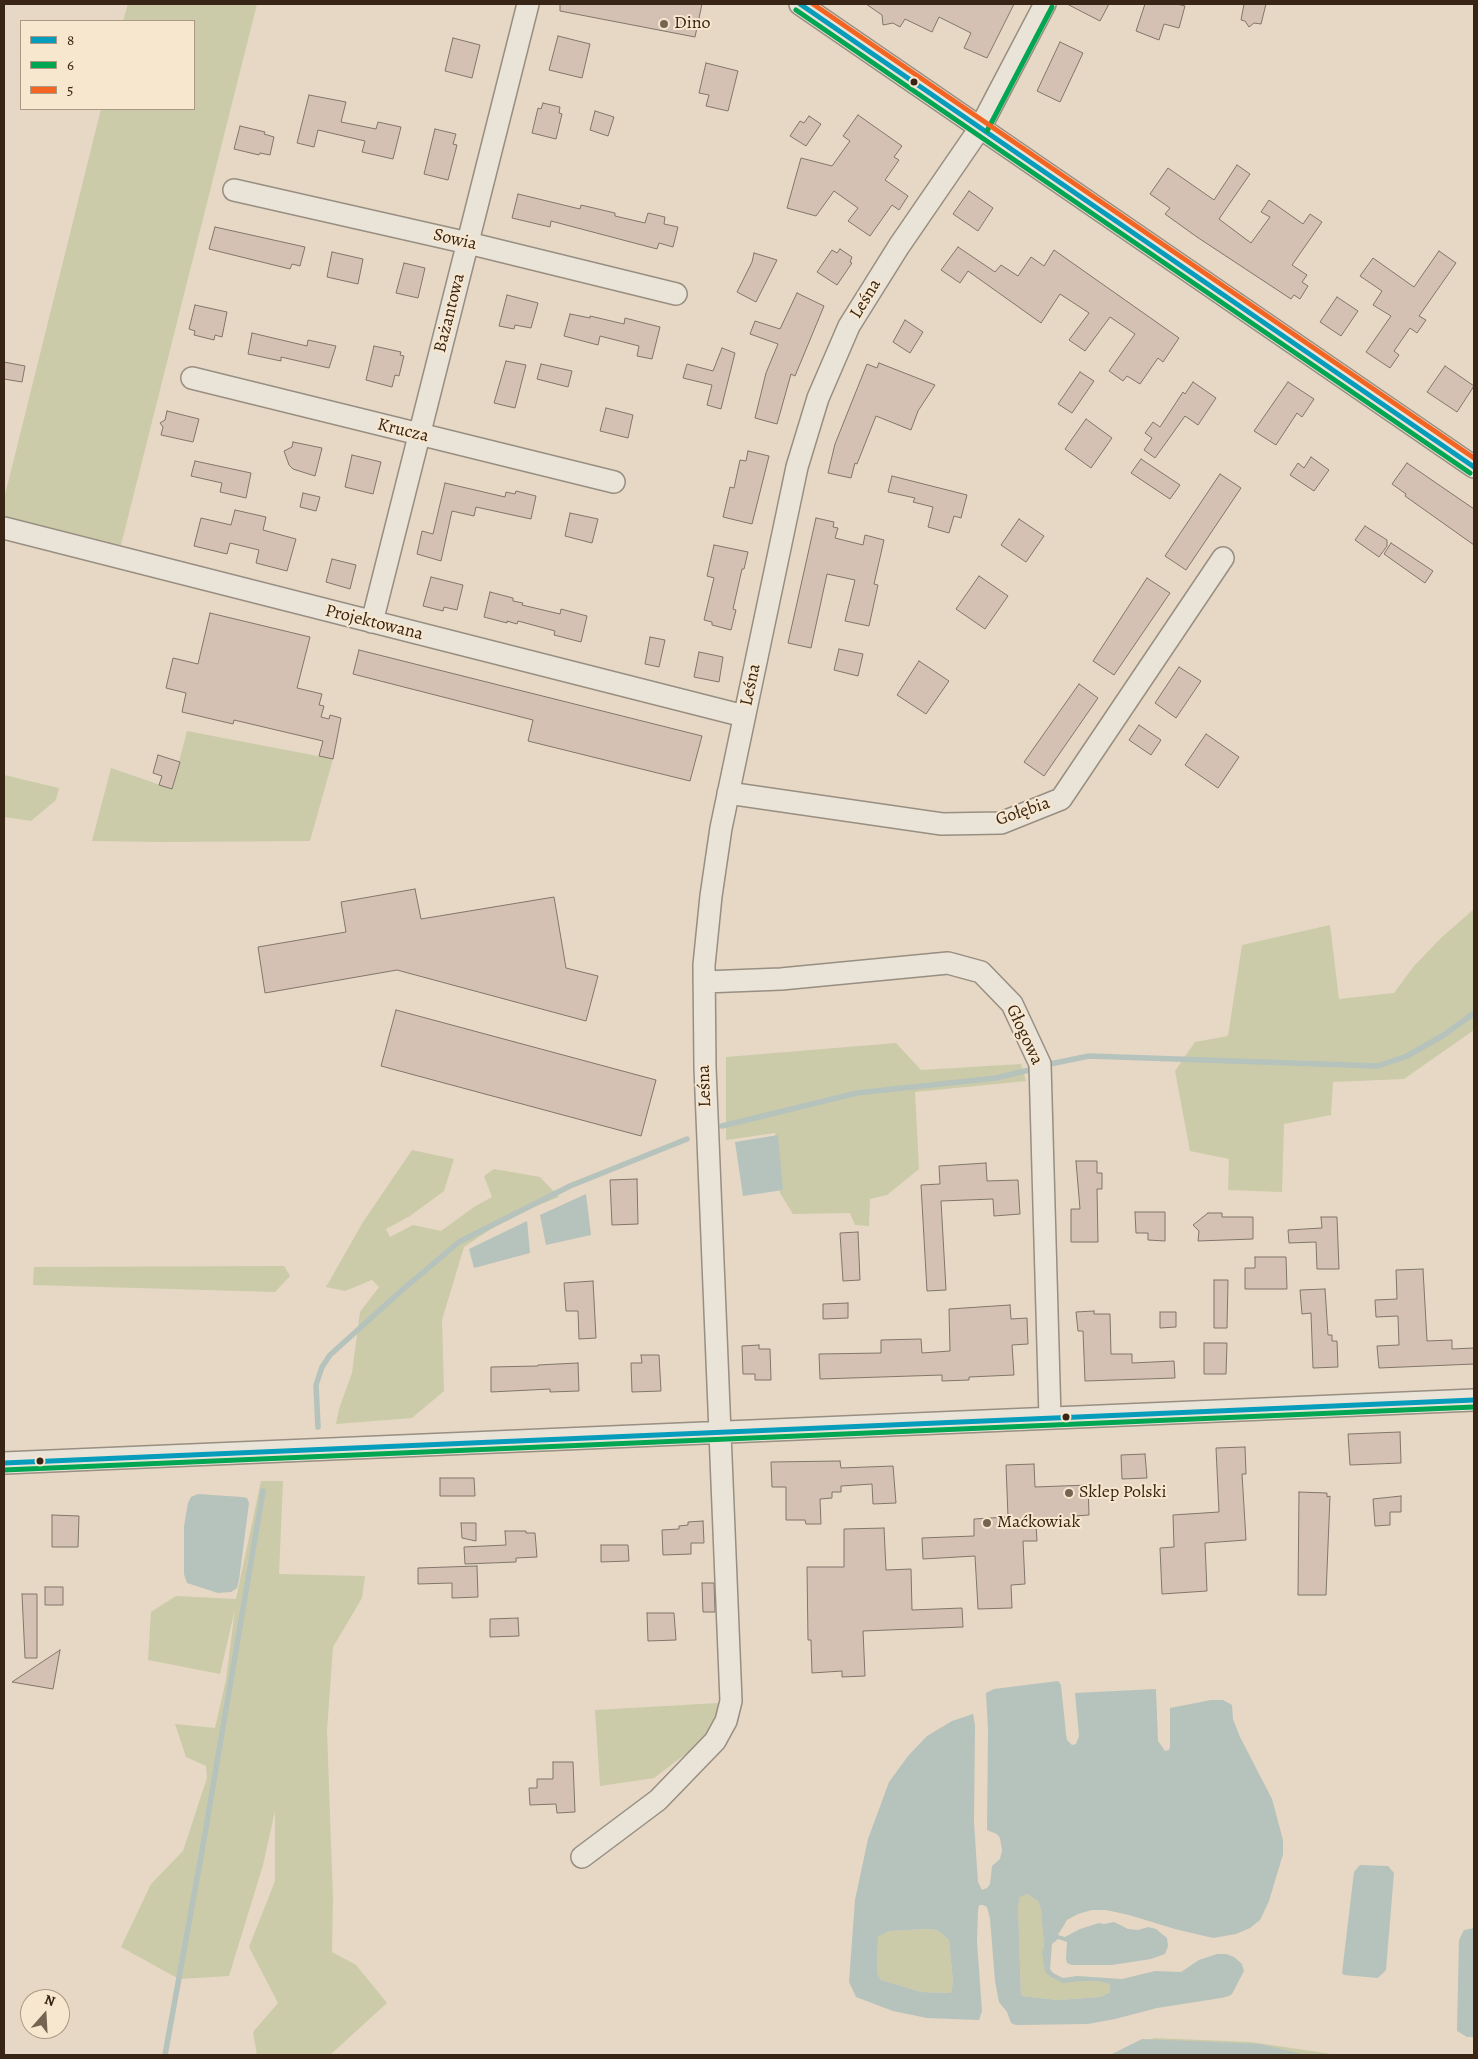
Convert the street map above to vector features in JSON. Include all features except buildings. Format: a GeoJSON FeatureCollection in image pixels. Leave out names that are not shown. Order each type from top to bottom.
{"type":"FeatureCollection","features":[{"type":"Feature","properties":{"kind":"street","name":"Bażantowa"},"geometry":{"type":"LineString","coordinates":[[372,622],[528,4]]}},
{"type":"Feature","properties":{"kind":"street"},"geometry":{"type":"LineString","coordinates":[[800,4],[1474,467]]}},
{"type":"Feature","properties":{"kind":"street","name":"Leśna"},"geometry":{"type":"LineString","coordinates":[[582,1857],[658,1800],[715,1741],[726,1721],[731,1701],[705,1067],[704,982],[712,888],[728,793],[797,467],[827,375],[842,341],[872,288],[980,128],[1045,4]]}},
{"type":"Feature","properties":{"kind":"street","name":"Sowia"},"geometry":{"type":"LineString","coordinates":[[234,190],[468,243],[676,294]]}},
{"type":"Feature","properties":{"kind":"street","name":"Krucza"},"geometry":{"type":"LineString","coordinates":[[192,378],[614,482]]}},
{"type":"Feature","properties":{"kind":"street","name":"Projektowana"},"geometry":{"type":"LineString","coordinates":[[4,528],[744,716]]}},
{"type":"Feature","properties":{"kind":"street","name":"Gołębia"},"geometry":{"type":"LineString","coordinates":[[728,793],[942,824],[1001,823],[1061,799],[1223,558]]}},
{"type":"Feature","properties":{"kind":"street","name":"Głogowa"},"geometry":{"type":"LineString","coordinates":[[704,982],[782,979],[948,963],[981,972],[1012,1004],[1040,1064],[1050,1418]]}},
{"type":"Feature","properties":{"kind":"street"},"geometry":{"type":"LineString","coordinates":[[4,1463],[1474,1400]]}},
{"type":"Feature","properties":{"kind":"green space"},"geometry":{"type":"Polygon","coordinates":[[[128,4],[257,4],[121,545],[4,516],[4,499],[101,110],[195,110],[195,20],[123,20],[128,4]]]}},
{"type":"Feature","properties":{"kind":"green space"},"geometry":{"type":"Polygon","coordinates":[[[187,731],[333,759],[310,841],[92,841],[111,768],[172,789],[187,731]]]}},
{"type":"Feature","properties":{"kind":"green space"},"geometry":{"type":"Polygon","coordinates":[[[4,775],[59,788],[56,800],[31,821],[4,817],[4,775]]]}},
{"type":"Feature","properties":{"kind":"green space"},"geometry":{"type":"Polygon","coordinates":[[[1474,909],[1474,1030],[1404,1079],[1333,1082],[1331,1115],[1284,1124],[1282,1192],[1228,1190],[1229,1159],[1190,1151],[1175,1071],[1195,1042],[1228,1036],[1242,945],[1330,925],[1339,999],[1394,993],[1414,966],[1442,937],[1474,909]]]}},
{"type":"Feature","properties":{"kind":"green space"},"geometry":{"type":"Polygon","coordinates":[[[896,1043],[921,1070],[1021,1064],[1026,1081],[915,1092],[919,1169],[887,1195],[870,1199],[869,1226],[855,1225],[850,1213],[793,1214],[780,1193],[775,1133],[726,1140],[726,1057],[896,1043]]]}},
{"type":"Feature","properties":{"kind":"green space"},"geometry":{"type":"Polygon","coordinates":[[[412,1150],[454,1159],[444,1191],[410,1216],[386,1229],[390,1237],[413,1225],[441,1231],[474,1207],[492,1197],[484,1176],[494,1169],[540,1177],[559,1197],[509,1217],[464,1247],[442,1320],[444,1391],[412,1418],[336,1424],[339,1409],[352,1373],[360,1312],[379,1287],[372,1280],[345,1291],[326,1287],[363,1222],[412,1150]]]}},
{"type":"Feature","properties":{"kind":"green space"},"geometry":{"type":"Polygon","coordinates":[[[284,1266],[290,1276],[275,1292],[33,1285],[34,1267],[284,1266]]]}},
{"type":"Feature","properties":{"kind":"green space"},"geometry":{"type":"Polygon","coordinates":[[[261,1481],[283,1481],[279,1574],[365,1576],[362,1598],[333,1647],[327,1730],[333,1899],[332,1952],[356,1965],[387,2003],[330,2055],[257,2055],[253,2032],[278,2003],[249,1947],[275,1881],[275,1811],[263,1865],[229,1976],[179,1979],[121,1947],[151,1884],[183,1851],[207,1778],[206,1766],[186,1757],[175,1724],[215,1728],[226,1680],[235,1609],[220,1674],[148,1660],[151,1612],[176,1596],[236,1599],[261,1481]]]}},
{"type":"Feature","properties":{"kind":"green space"},"geometry":{"type":"Polygon","coordinates":[[[718,1703],[715,1724],[692,1749],[654,1778],[600,1786],[595,1710],[718,1703]]]}},
{"type":"Feature","properties":{"kind":"green space"},"geometry":{"type":"Polygon","coordinates":[[[1027,1894],[1038,1901],[1041,1910],[1044,1947],[1051,1977],[1098,1981],[1110,1984],[1110,1992],[1100,1997],[1058,2000],[1021,1996],[1018,1906],[1020,1896],[1027,1894]]]}},
{"type":"Feature","properties":{"kind":"green space"},"geometry":{"type":"Polygon","coordinates":[[[937,1930],[949,1940],[953,1982],[951,1993],[921,1992],[881,1980],[877,1973],[878,1937],[889,1931],[937,1930]]]}},
{"type":"Feature","properties":{"kind":"green space"},"geometry":{"type":"Polygon","coordinates":[[[1154,2038],[1251,2042],[1338,2055],[1121,2055],[1154,2038]]]}},
{"type":"Feature","properties":{"kind":"shaded area"},"geometry":{"type":"Polygon","coordinates":[[[778,1135],[783,1190],[743,1196],[735,1142],[778,1135]]]}},
{"type":"Feature","properties":{"kind":"shaded area"},"geometry":{"type":"Polygon","coordinates":[[[586,1194],[591,1235],[546,1245],[540,1215],[586,1194]]]}},
{"type":"Feature","properties":{"kind":"shaded area"},"geometry":{"type":"Polygon","coordinates":[[[527,1221],[530,1253],[474,1268],[469,1249],[527,1221]]]}},
{"type":"Feature","properties":{"kind":"shaded area"},"geometry":{"type":"Polygon","coordinates":[[[198,1494],[242,1497],[247,1498],[249,1503],[239,1580],[237,1588],[231,1592],[218,1593],[187,1583],[184,1574],[184,1526],[188,1503],[191,1497],[198,1494]]]}},
{"type":"Feature","properties":{"kind":"shaded area"},"geometry":{"type":"Polygon","coordinates":[[[1058,1681],[1061,1685],[1067,1740],[1072,1745],[1076,1744],[1079,1736],[1075,1693],[1156,1689],[1158,1741],[1165,1751],[1169,1750],[1170,1747],[1170,1708],[1211,1700],[1223,1700],[1232,1705],[1233,1719],[1240,1737],[1272,1799],[1283,1840],[1283,1854],[1269,1901],[1260,1920],[1250,1928],[1236,1934],[1213,1938],[1129,1915],[1106,1910],[1092,1910],[1067,1920],[1058,1935],[1065,1937],[1080,1929],[1099,1923],[1114,1922],[1128,1929],[1138,1930],[1148,1927],[1156,1929],[1167,1938],[1168,1946],[1165,1954],[1151,1959],[1112,1965],[1072,1965],[1067,1963],[1066,1959],[1067,1942],[1058,1939],[1052,1944],[1050,1969],[1053,1973],[1063,1978],[1077,1976],[1122,1979],[1155,1971],[1181,1972],[1199,1960],[1217,1954],[1226,1954],[1234,1957],[1242,1964],[1244,1971],[1232,1994],[1221,1998],[1157,2008],[1088,2024],[1016,2025],[1011,2023],[1007,2012],[999,2002],[995,1981],[990,1919],[987,1907],[979,1905],[977,1942],[982,2011],[979,2020],[927,2018],[893,2011],[856,1997],[849,1982],[855,1900],[868,1839],[889,1782],[908,1756],[927,1736],[952,1721],[973,1714],[975,1725],[974,1823],[978,1882],[982,1890],[990,1884],[992,1866],[1000,1859],[1002,1850],[1000,1838],[997,1834],[987,1830],[988,1730],[986,1693],[994,1689],[1058,1681]],[[1027,1894],[1020,1897],[1018,1906],[1021,1996],[1058,2000],[1100,1997],[1110,1992],[1110,1984],[1098,1981],[1063,1983],[1045,1972],[1042,1952],[1044,1947],[1041,1910],[1038,1901],[1027,1894]],[[937,1930],[889,1931],[878,1937],[877,1973],[881,1980],[921,1992],[951,1993],[953,1982],[949,1940],[937,1930]]]}},
{"type":"Feature","properties":{"kind":"shaded area"},"geometry":{"type":"Polygon","coordinates":[[[1360,1865],[1388,1866],[1394,1873],[1386,1970],[1378,1978],[1344,1975],[1342,1973],[1354,1872],[1360,1865]]]}},
{"type":"Feature","properties":{"kind":"shaded area"},"geometry":{"type":"Polygon","coordinates":[[[1474,1928],[1474,2037],[1467,2037],[1457,2031],[1459,1940],[1464,1930],[1474,1928]]]}},
{"type":"Feature","properties":{"kind":"shaded area"},"geometry":{"type":"Polygon","coordinates":[[[1142,2039],[1260,2044],[1306,2055],[1110,2055],[1142,2039]]]}},
{"type":"Feature","properties":{"kind":"waterway"},"geometry":{"type":"LineString","coordinates":[[1050,1064],[1089,1056],[1378,1066],[1407,1056],[1444,1035],[1474,1013]]}},
{"type":"Feature","properties":{"kind":"waterway"},"geometry":{"type":"LineString","coordinates":[[722,1126],[857,1093],[996,1078],[1029,1070]]}},
{"type":"Feature","properties":{"kind":"waterway"},"geometry":{"type":"LineString","coordinates":[[318,1427],[316,1385],[322,1367],[330,1355],[459,1242],[570,1186],[687,1139]]}},
{"type":"Feature","properties":{"kind":"waterway"},"geometry":{"type":"LineString","coordinates":[[165,2055],[202,1851],[263,1491]]}},
{"type":"Feature","properties":{"kind":"transit line","name":"8"},"geometry":{"type":"LineString","coordinates":[[800,4],[1474,467]]}},
{"type":"Feature","properties":{"kind":"transit line","name":"5"},"geometry":{"type":"LineString","coordinates":[[813,4],[1474,458]]}},
{"type":"Feature","properties":{"kind":"transit line","name":"6"},"geometry":{"type":"LineString","coordinates":[[987,131],[1052,7]]}},
{"type":"Feature","properties":{"kind":"transit line","name":"6"},"geometry":{"type":"LineString","coordinates":[[796,10],[1470,473]]}},
{"type":"Feature","properties":{"kind":"transit line","name":"8"},"geometry":{"type":"LineString","coordinates":[[4,1463],[1474,1400]]}},
{"type":"Feature","properties":{"kind":"transit line","name":"6"},"geometry":{"type":"LineString","coordinates":[[4,1470],[1474,1407]]}},
{"type":"Feature","properties":{"kind":"place","name":"Dino"},"geometry":{"type":"Point","coordinates":[664,24]}},
{"type":"Feature","properties":{"kind":"place","name":"Sklep Polski"},"geometry":{"type":"Point","coordinates":[1069,1493]}},
{"type":"Feature","properties":{"kind":"place","name":"Maćkowiak"},"geometry":{"type":"Point","coordinates":[987,1523]}}]}
